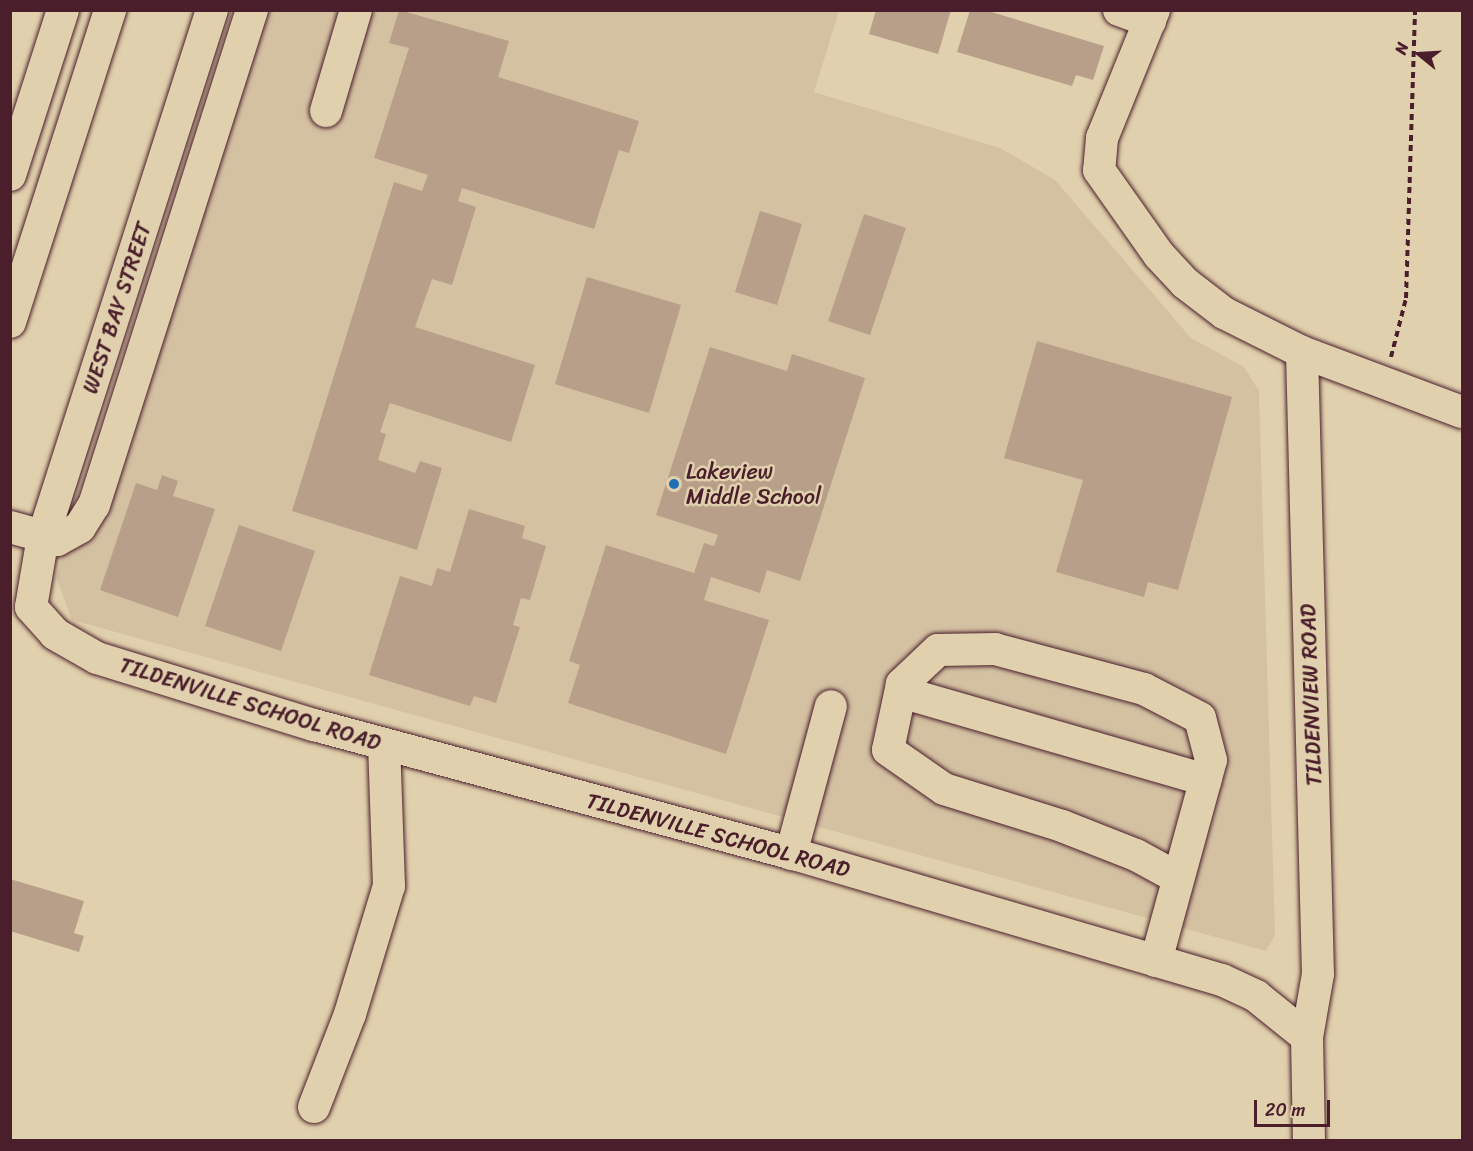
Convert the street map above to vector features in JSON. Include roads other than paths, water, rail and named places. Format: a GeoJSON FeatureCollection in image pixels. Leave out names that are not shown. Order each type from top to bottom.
{"type":"FeatureCollection","features":[{"type":"Feature","properties":{"kind":"street"},"geometry":{"type":"LineString","coordinates":[[10,175],[63,10]]}},
{"type":"Feature","properties":{"kind":"street"},"geometry":{"type":"LineString","coordinates":[[10,322],[110,10]]}},
{"type":"Feature","properties":{"kind":"street","name":"WEST BAY STREET"},"geometry":{"type":"LineString","coordinates":[[17,610],[43,537],[212,10]]}},
{"type":"Feature","properties":{"kind":"street"},"geometry":{"type":"LineString","coordinates":[[10,527],[57,540],[80,527],[94,505],[252,10]]}},
{"type":"Feature","properties":{"kind":"street"},"geometry":{"type":"LineString","coordinates":[[326,111],[356,10]]}},
{"type":"Feature","properties":{"kind":"street"},"geometry":{"type":"LineString","coordinates":[[1119,10],[1152,16],[1102,138],[1099,170],[1159,255],[1185,283],[1224,313],[1302,352],[1462,412]]}},
{"type":"Feature","properties":{"kind":"street","name":"TILDENVIEW ROAD"},"geometry":{"type":"LineString","coordinates":[[1302,352],[1318,974],[1307,1037]]}},
{"type":"Feature","properties":{"kind":"street","name":"TILDENVILLE SCHOOL ROAD"},"geometry":{"type":"LineString","coordinates":[[17,610],[97,658],[384,744],[791,854],[1222,980],[1256,996],[1307,1037]]}},
{"type":"Feature","properties":{"kind":"street"},"geometry":{"type":"LineString","coordinates":[[1156,961],[1211,760],[1200,718],[1143,689],[995,649],[938,650],[902,684],[888,750],[944,789],[1062,826],[1136,855],[1178,878]]}},
{"type":"Feature","properties":{"kind":"street"},"geometry":{"type":"LineString","coordinates":[[901,692],[1206,780]]}},
{"type":"Feature","properties":{"kind":"street"},"geometry":{"type":"LineString","coordinates":[[791,854],[831,706]]}},
{"type":"Feature","properties":{"kind":"street"},"geometry":{"type":"LineString","coordinates":[[314,1107],[350,1014],[389,886],[384,744]]}},
{"type":"Feature","properties":{"kind":"street"},"geometry":{"type":"LineString","coordinates":[[1307,1037],[1310,1140]]}},
{"type":"Feature","properties":{"kind":"place","name":"Lakeview Middle School"},"geometry":{"type":"Point","coordinates":[674,484]}}]}
